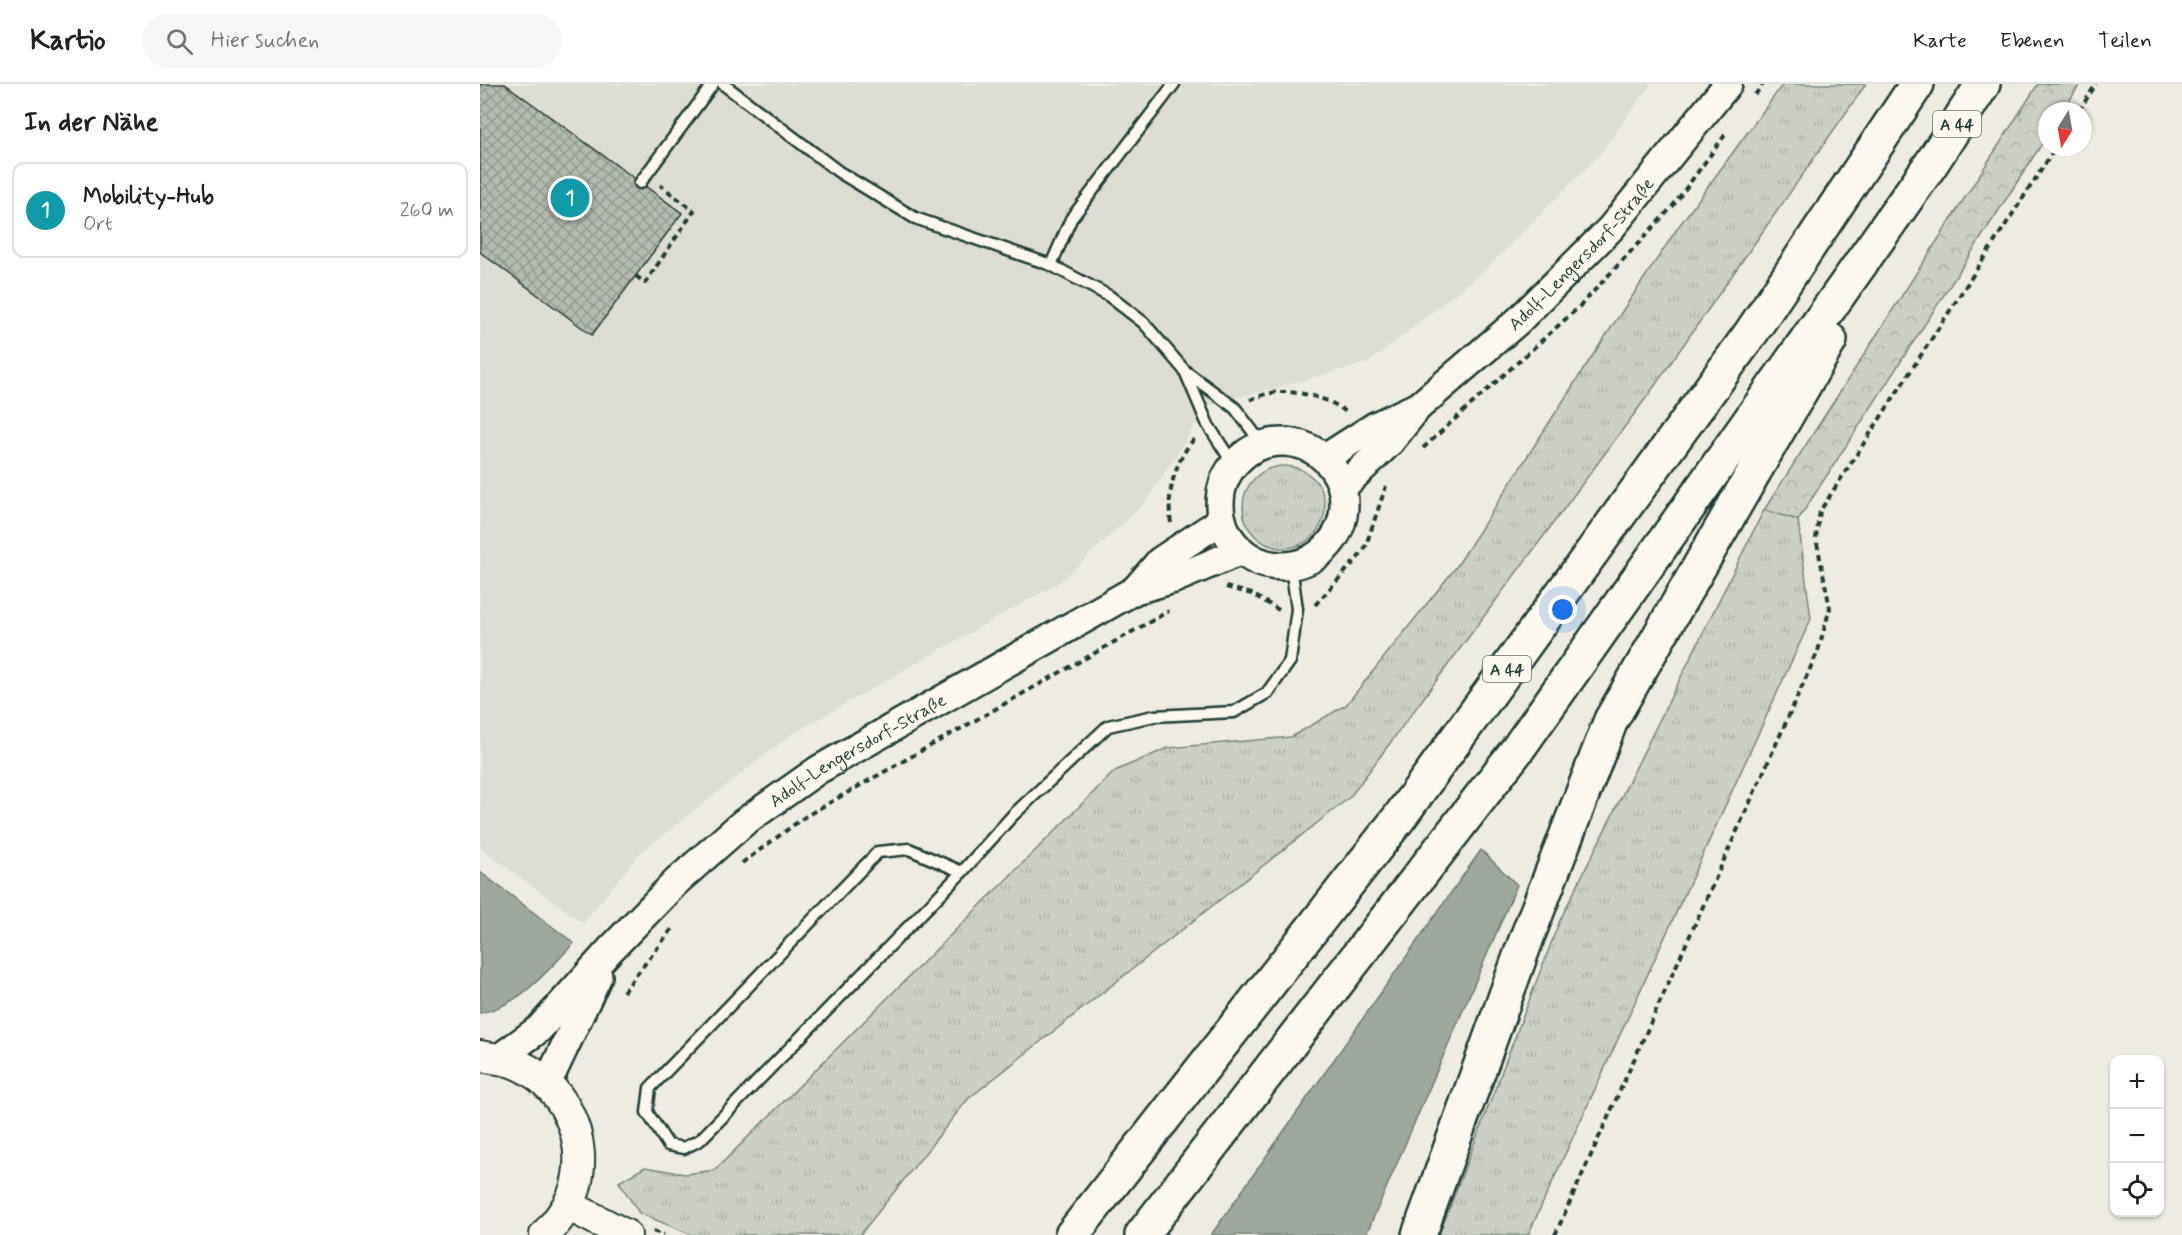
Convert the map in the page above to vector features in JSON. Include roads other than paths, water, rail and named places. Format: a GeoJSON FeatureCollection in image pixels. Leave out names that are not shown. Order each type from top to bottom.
{"type":"FeatureCollection","features":[{"type":"Feature","properties":{"kind":"highway","name":"A 44"},"geometry":{"type":"LineString","coordinates":[[1072,1235],[1399,818],[1751,333],[1917,84]]}},
{"type":"Feature","properties":{"kind":"highway","name":"A 44"},"geometry":{"type":"LineString","coordinates":[[1142,1235],[1517,750],[1931,164],[1983,84]]}},
{"type":"Feature","properties":{"kind":"highway"},"geometry":{"type":"LineString","coordinates":[[1419,1235],[1526,940],[1611,720],[1931,164]]}},
{"type":"Feature","properties":{"kind":"main road"},"geometry":{"type":"LineString","coordinates":[[489,1058],[524,1068],[547,1084],[567,1110],[578,1141],[578,1174],[568,1205],[558,1222],[545,1235]]}},
{"type":"Feature","properties":{"kind":"main road"},"geometry":{"type":"LineString","coordinates":[[568,1205],[626,1235]]}},
{"type":"Feature","properties":{"kind":"street","name":"Adolf-Lengersdorf-Straße"},"geometry":{"type":"LineString","coordinates":[[1343,487],[1390,442],[1418,407],[1518,321],[1611,228],[1728,84]]}},
{"type":"Feature","properties":{"kind":"street","name":"Adolf-Lengersdorf-Straße"},"geometry":{"type":"LineString","coordinates":[[1325,458],[1375,426],[1418,407]]}},
{"type":"Feature","properties":{"kind":"street"},"geometry":{"type":"LineString","coordinates":[[1280,442],[1296,443],[1325,458],[1336,471],[1343,487],[1345,508],[1340,529],[1329,547],[1312,560],[1291,567],[1264,564],[1241,551],[1229,537],[1222,520],[1220,506],[1221,491],[1234,465],[1248,453],[1263,445],[1280,442]]}},
{"type":"Feature","properties":{"kind":"street","name":"Adolf-Lengersdorf-Straße"},"geometry":{"type":"LineString","coordinates":[[1135,590],[1160,561],[1222,520]]}},
{"type":"Feature","properties":{"kind":"street","name":"Adolf-Lengersdorf-Straße"},"geometry":{"type":"LineString","coordinates":[[489,1058],[539,1029],[610,950],[676,882],[743,823],[818,770],[1135,590],[1174,579],[1241,551]]}},
{"type":"Feature","properties":{"kind":"street","name":"Adolf-Lengersdorf-Straße"},"geometry":{"type":"LineString","coordinates":[[547,1084],[610,950]]}},
{"type":"Feature","properties":{"kind":"lane"},"geometry":{"type":"LineString","coordinates":[[643,179],[713,84]]}},
{"type":"Feature","properties":{"kind":"lane"},"geometry":{"type":"LineString","coordinates":[[723,84],[839,172],[915,218],[1051,265],[1109,296],[1144,322],[1185,371],[1235,408],[1263,445]]}},
{"type":"Feature","properties":{"kind":"lane"},"geometry":{"type":"LineString","coordinates":[[1051,265],[1071,219],[1174,84]]}},
{"type":"Feature","properties":{"kind":"lane"},"geometry":{"type":"LineString","coordinates":[[1185,371],[1208,425],[1234,465]]}},
{"type":"Feature","properties":{"kind":"lane"},"geometry":{"type":"LineString","coordinates":[[962,872],[909,849],[878,852],[650,1088],[647,1112],[668,1145],[684,1148],[700,1140],[962,872],[1013,815],[1108,726],[1154,716],[1234,712],[1267,693],[1290,661],[1298,609],[1291,567]]}},
{"type":"Feature","properties":{"kind":"place","name":"Mobility-Hub"},"geometry":{"type":"Point","coordinates":[570,198]}}]}
